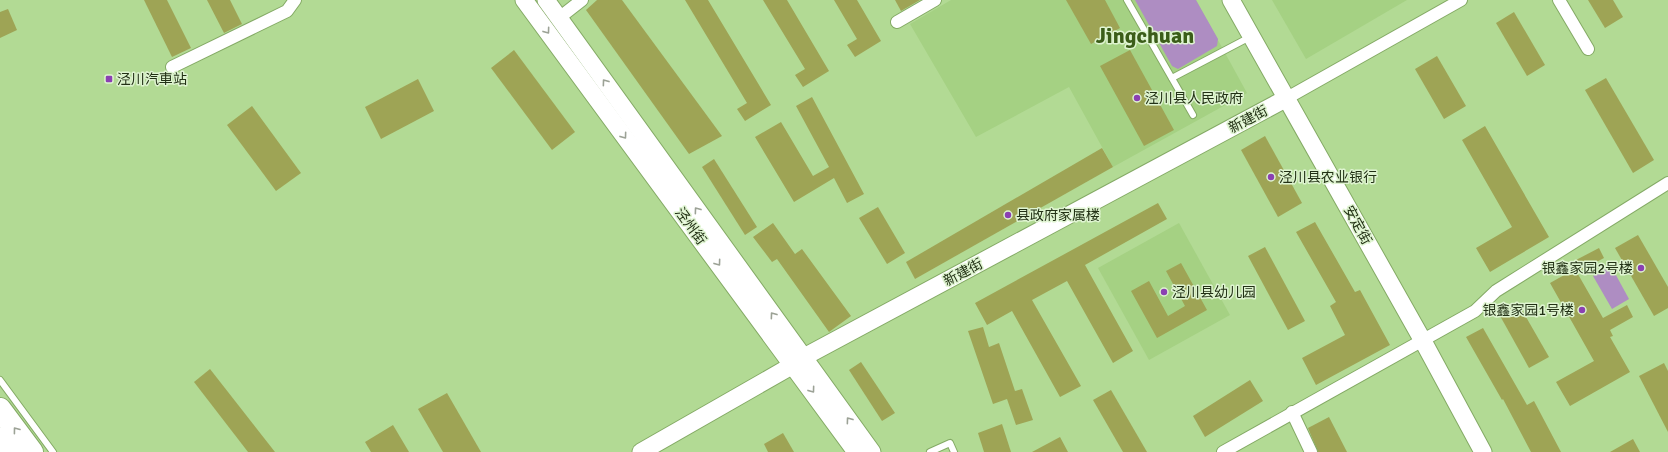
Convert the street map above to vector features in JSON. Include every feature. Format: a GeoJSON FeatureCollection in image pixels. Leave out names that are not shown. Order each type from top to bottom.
{"type":"FeatureCollection","features":[{"type":"Feature","properties":{"kind":"highway"},"geometry":{"type":"LineString","coordinates":[[0,409],[32,452]]}},
{"type":"Feature","properties":{"kind":"highway"},"geometry":{"type":"LineString","coordinates":[[0,438],[10,452]]}},
{"type":"Feature","properties":{"kind":"street"},"geometry":{"type":"LineString","coordinates":[[172,67],[287,11],[295,0]]}},
{"type":"Feature","properties":{"kind":"street","name":"泾州街"},"geometry":{"type":"LineString","coordinates":[[524,0],[798,361],[872,452]]}},
{"type":"Feature","properties":{"kind":"street","name":"泾州街"},"geometry":{"type":"LineString","coordinates":[[546,0],[798,361],[856,452]]}},
{"type":"Feature","properties":{"kind":"street"},"geometry":{"type":"LineString","coordinates":[[559,18],[582,0]]}},
{"type":"Feature","properties":{"kind":"street"},"geometry":{"type":"LineString","coordinates":[[897,22],[935,0]]}},
{"type":"Feature","properties":{"kind":"street","name":"安定街"},"geometry":{"type":"LineString","coordinates":[[1232,0],[1423,341],[1483,452]]}},
{"type":"Feature","properties":{"kind":"street"},"geometry":{"type":"LineString","coordinates":[[1287,98],[1461,0]]}},
{"type":"Feature","properties":{"kind":"street"},"geometry":{"type":"LineString","coordinates":[[1559,0],[1588,49]]}},
{"type":"Feature","properties":{"kind":"street","name":"新建街"},"geometry":{"type":"LineString","coordinates":[[642,452],[798,361],[1287,98]]}},
{"type":"Feature","properties":{"kind":"street"},"geometry":{"type":"LineString","coordinates":[[1222,452],[1475,311],[1496,292],[1668,183]]}},
{"type":"Feature","properties":{"kind":"street"},"geometry":{"type":"LineString","coordinates":[[1292,412],[1311,452]]}},
{"type":"Feature","properties":{"kind":"lane"},"geometry":{"type":"LineString","coordinates":[[1127,0],[1193,115]]}},
{"type":"Feature","properties":{"kind":"lane"},"geometry":{"type":"LineString","coordinates":[[1172,78],[1252,36]]}},
{"type":"Feature","properties":{"kind":"lane"},"geometry":{"type":"LineString","coordinates":[[0,380],[53,452]]}},
{"type":"Feature","properties":{"kind":"lane"},"geometry":{"type":"LineString","coordinates":[[930,452],[950,443],[954,452]]}},
{"type":"Feature","properties":{"kind":"shaded area"},"geometry":{"type":"Polygon","coordinates":[[[951,0],[1196,0],[1247,93],[1113,167],[1069,87],[976,137],[910,24],[951,0]]]}},
{"type":"Feature","properties":{"kind":"shaded area"},"geometry":{"type":"Polygon","coordinates":[[[1135,0],[1196,0],[1218,39],[1217,46],[1178,69],[1172,66],[1135,0]]]}},
{"type":"Feature","properties":{"kind":"shaded area"},"geometry":{"type":"Polygon","coordinates":[[[1272,0],[1407,0],[1306,59],[1272,0]]]}},
{"type":"Feature","properties":{"kind":"shaded area","name":"泾川县幼儿园"},"geometry":{"type":"Polygon","coordinates":[[[1179,223],[1230,315],[1149,360],[1098,268],[1179,223]]]}},
{"type":"Feature","properties":{"kind":"shaded area"},"geometry":{"type":"Polygon","coordinates":[[[1611,266],[1629,299],[1612,309],[1593,276],[1611,266]]]}},
{"type":"Feature","properties":{"kind":"building"},"geometry":{"type":"Polygon","coordinates":[[[144,0],[167,0],[191,48],[172,57],[144,0]]]}},
{"type":"Feature","properties":{"kind":"building"},"geometry":{"type":"Polygon","coordinates":[[[207,0],[230,0],[242,24],[224,33],[207,0]]]}},
{"type":"Feature","properties":{"kind":"building"},"geometry":{"type":"Polygon","coordinates":[[[597,0],[622,0],[722,136],[689,154],[586,10],[597,0]]]}},
{"type":"Feature","properties":{"kind":"building"},"geometry":{"type":"Polygon","coordinates":[[[685,0],[708,0],[771,105],[745,121],[737,109],[747,103],[685,0]]]}},
{"type":"Feature","properties":{"kind":"building"},"geometry":{"type":"Polygon","coordinates":[[[763,0],[787,0],[829,71],[803,87],[795,75],[805,69],[763,0]]]}},
{"type":"Feature","properties":{"kind":"building"},"geometry":{"type":"Polygon","coordinates":[[[834,0],[857,0],[881,41],[855,57],[847,45],[857,39],[834,0]]]}},
{"type":"Feature","properties":{"kind":"building"},"geometry":{"type":"Polygon","coordinates":[[[895,0],[920,0],[901,11],[895,0]]]}},
{"type":"Feature","properties":{"kind":"building"},"geometry":{"type":"Polygon","coordinates":[[[1066,0],[1105,0],[1120,28],[1091,44],[1066,0]]]}},
{"type":"Feature","properties":{"kind":"building"},"geometry":{"type":"Polygon","coordinates":[[[1588,0],[1613,0],[1623,17],[1605,28],[1588,0]]]}},
{"type":"Feature","properties":{"kind":"building"},"geometry":{"type":"Polygon","coordinates":[[[8,9],[17,30],[0,38],[0,12],[8,9]]]}},
{"type":"Feature","properties":{"kind":"building"},"geometry":{"type":"Polygon","coordinates":[[[1514,12],[1545,65],[1527,76],[1496,23],[1514,12]]]}},
{"type":"Feature","properties":{"kind":"building"},"geometry":{"type":"Polygon","coordinates":[[[514,50],[575,132],[552,150],[491,68],[514,50]]]}},
{"type":"Feature","properties":{"kind":"building","name":"泾川县人民政府"},"geometry":{"type":"Polygon","coordinates":[[[1130,50],[1174,130],[1144,146],[1100,66],[1130,50]]]}},
{"type":"Feature","properties":{"kind":"building"},"geometry":{"type":"Polygon","coordinates":[[[1437,56],[1466,106],[1444,119],[1415,69],[1437,56]]]}},
{"type":"Feature","properties":{"kind":"building"},"geometry":{"type":"Polygon","coordinates":[[[1606,78],[1654,160],[1633,173],[1585,90],[1606,78]]]}},
{"type":"Feature","properties":{"kind":"building"},"geometry":{"type":"Polygon","coordinates":[[[418,79],[434,111],[381,139],[365,107],[418,79]]]}},
{"type":"Feature","properties":{"kind":"building"},"geometry":{"type":"Polygon","coordinates":[[[812,97],[864,194],[847,203],[834,178],[794,202],[755,137],[781,122],[813,176],[829,167],[796,106],[812,97]]]}},
{"type":"Feature","properties":{"kind":"building"},"geometry":{"type":"Polygon","coordinates":[[[252,106],[301,173],[276,191],[227,125],[252,106]]]}},
{"type":"Feature","properties":{"kind":"building"},"geometry":{"type":"Polygon","coordinates":[[[1485,126],[1549,237],[1490,272],[1476,248],[1512,227],[1462,140],[1485,126]]]}},
{"type":"Feature","properties":{"kind":"building","name":"泾川县农业银行"},"geometry":{"type":"Polygon","coordinates":[[[1265,136],[1302,203],[1278,217],[1241,150],[1265,136]]]}},
{"type":"Feature","properties":{"kind":"building","name":"县政府家属楼"},"geometry":{"type":"Polygon","coordinates":[[[1102,148],[1113,167],[915,279],[906,262],[1102,148]]]}},
{"type":"Feature","properties":{"kind":"building"},"geometry":{"type":"Polygon","coordinates":[[[714,159],[757,227],[745,235],[702,167],[714,159]]]}},
{"type":"Feature","properties":{"kind":"building"},"geometry":{"type":"Polygon","coordinates":[[[1158,203],[1167,219],[1085,265],[1133,351],[1113,363],[1067,281],[1032,300],[1081,386],[1060,397],[1012,311],[987,325],[975,303],[1158,203]]]}},
{"type":"Feature","properties":{"kind":"building"},"geometry":{"type":"Polygon","coordinates":[[[878,207],[905,253],[887,264],[859,218],[878,207]]]}},
{"type":"Feature","properties":{"kind":"building"},"geometry":{"type":"Polygon","coordinates":[[[1315,222],[1355,292],[1360,290],[1390,345],[1316,385],[1302,358],[1345,335],[1330,306],[1336,302],[1296,232],[1315,222]]]}},
{"type":"Feature","properties":{"kind":"building"},"geometry":{"type":"Polygon","coordinates":[[[773,223],[795,254],[802,249],[851,316],[829,332],[777,259],[772,262],[753,237],[773,223]]]}},
{"type":"Feature","properties":{"kind":"building","name":"银鑫家园2号楼"},"geometry":{"type":"Polygon","coordinates":[[[1638,235],[1668,287],[1668,308],[1654,316],[1615,248],[1638,235]]]}},
{"type":"Feature","properties":{"kind":"building"},"geometry":{"type":"Polygon","coordinates":[[[1265,247],[1305,321],[1288,330],[1248,256],[1265,247]]]}},
{"type":"Feature","properties":{"kind":"building"},"geometry":{"type":"Polygon","coordinates":[[[1599,248],[1604,258],[1581,270],[1576,260],[1599,248]]]}},
{"type":"Feature","properties":{"kind":"building"},"geometry":{"type":"Polygon","coordinates":[[[1181,263],[1207,310],[1157,338],[1131,291],[1149,281],[1168,316],[1185,306],[1166,271],[1181,263]]]}},
{"type":"Feature","properties":{"kind":"building"},"geometry":{"type":"Polygon","coordinates":[[[1575,269],[1603,318],[1627,305],[1633,317],[1610,330],[1613,336],[1610,337],[1630,372],[1570,406],[1556,382],[1594,361],[1550,283],[1575,269]]]}},
{"type":"Feature","properties":{"kind":"building"},"geometry":{"type":"Polygon","coordinates":[[[1518,303],[1549,357],[1529,368],[1499,314],[1518,303]]]}},
{"type":"Feature","properties":{"kind":"building"},"geometry":{"type":"Polygon","coordinates":[[[983,327],[989,347],[999,343],[1015,391],[1022,389],[1033,420],[1016,425],[1007,399],[993,404],[968,331],[983,327]]]}},
{"type":"Feature","properties":{"kind":"building"},"geometry":{"type":"Polygon","coordinates":[[[1483,328],[1527,405],[1534,401],[1561,452],[1531,452],[1503,399],[1502,400],[1466,337],[1483,328]]]}},
{"type":"Feature","properties":{"kind":"building"},"geometry":{"type":"Polygon","coordinates":[[[861,362],[895,413],[882,421],[849,370],[861,362]]]}},
{"type":"Feature","properties":{"kind":"building"},"geometry":{"type":"Polygon","coordinates":[[[1664,363],[1668,371],[1668,432],[1639,376],[1664,363]]]}},
{"type":"Feature","properties":{"kind":"building"},"geometry":{"type":"Polygon","coordinates":[[[210,369],[275,452],[248,452],[194,382],[210,369]]]}},
{"type":"Feature","properties":{"kind":"building"},"geometry":{"type":"Polygon","coordinates":[[[1250,380],[1263,401],[1205,437],[1193,416],[1250,380]]]}},
{"type":"Feature","properties":{"kind":"building"},"geometry":{"type":"Polygon","coordinates":[[[1111,390],[1147,452],[1123,452],[1093,400],[1111,390]]]}},
{"type":"Feature","properties":{"kind":"building"},"geometry":{"type":"Polygon","coordinates":[[[447,393],[481,452],[443,452],[418,409],[447,393]]]}},
{"type":"Feature","properties":{"kind":"building"},"geometry":{"type":"Polygon","coordinates":[[[1329,417],[1347,452],[1318,452],[1308,428],[1329,417]]]}},
{"type":"Feature","properties":{"kind":"building"},"geometry":{"type":"Polygon","coordinates":[[[1002,424],[1011,452],[984,452],[978,433],[1002,424]]]}},
{"type":"Feature","properties":{"kind":"building"},"geometry":{"type":"Polygon","coordinates":[[[393,425],[409,452],[371,452],[365,442],[393,425]]]}},
{"type":"Feature","properties":{"kind":"building"},"geometry":{"type":"Polygon","coordinates":[[[783,433],[794,452],[768,452],[764,444],[783,433]]]}},
{"type":"Feature","properties":{"kind":"building"},"geometry":{"type":"Polygon","coordinates":[[[1060,437],[1068,452],[1032,452],[1060,437]]]}},
{"type":"Feature","properties":{"kind":"building"},"geometry":{"type":"Polygon","coordinates":[[[1633,439],[1640,452],[1610,452],[1633,439]]]}},
{"type":"Feature","properties":{"kind":"place","name":"泾川汽車站"},"geometry":{"type":"Point","coordinates":[109,79]}},
{"type":"Feature","properties":{"kind":"place","name":"泾川县人民政府"},"geometry":{"type":"Point","coordinates":[1137,98]}},
{"type":"Feature","properties":{"kind":"place","name":"泾川县农业银行"},"geometry":{"type":"Point","coordinates":[1271,177]}},
{"type":"Feature","properties":{"kind":"place","name":"县政府家属楼"},"geometry":{"type":"Point","coordinates":[1008,215]}},
{"type":"Feature","properties":{"kind":"place","name":"银鑫家园2号楼"},"geometry":{"type":"Point","coordinates":[1641,268]}},
{"type":"Feature","properties":{"kind":"place","name":"泾川县幼儿园"},"geometry":{"type":"Point","coordinates":[1164,292]}},
{"type":"Feature","properties":{"kind":"place","name":"银鑫家园1号楼"},"geometry":{"type":"Point","coordinates":[1582,310]}},
{"type":"Feature","properties":{"kind":"district","name":"Jingchuan"},"geometry":{"type":"Point","coordinates":[1145,35]}}]}
